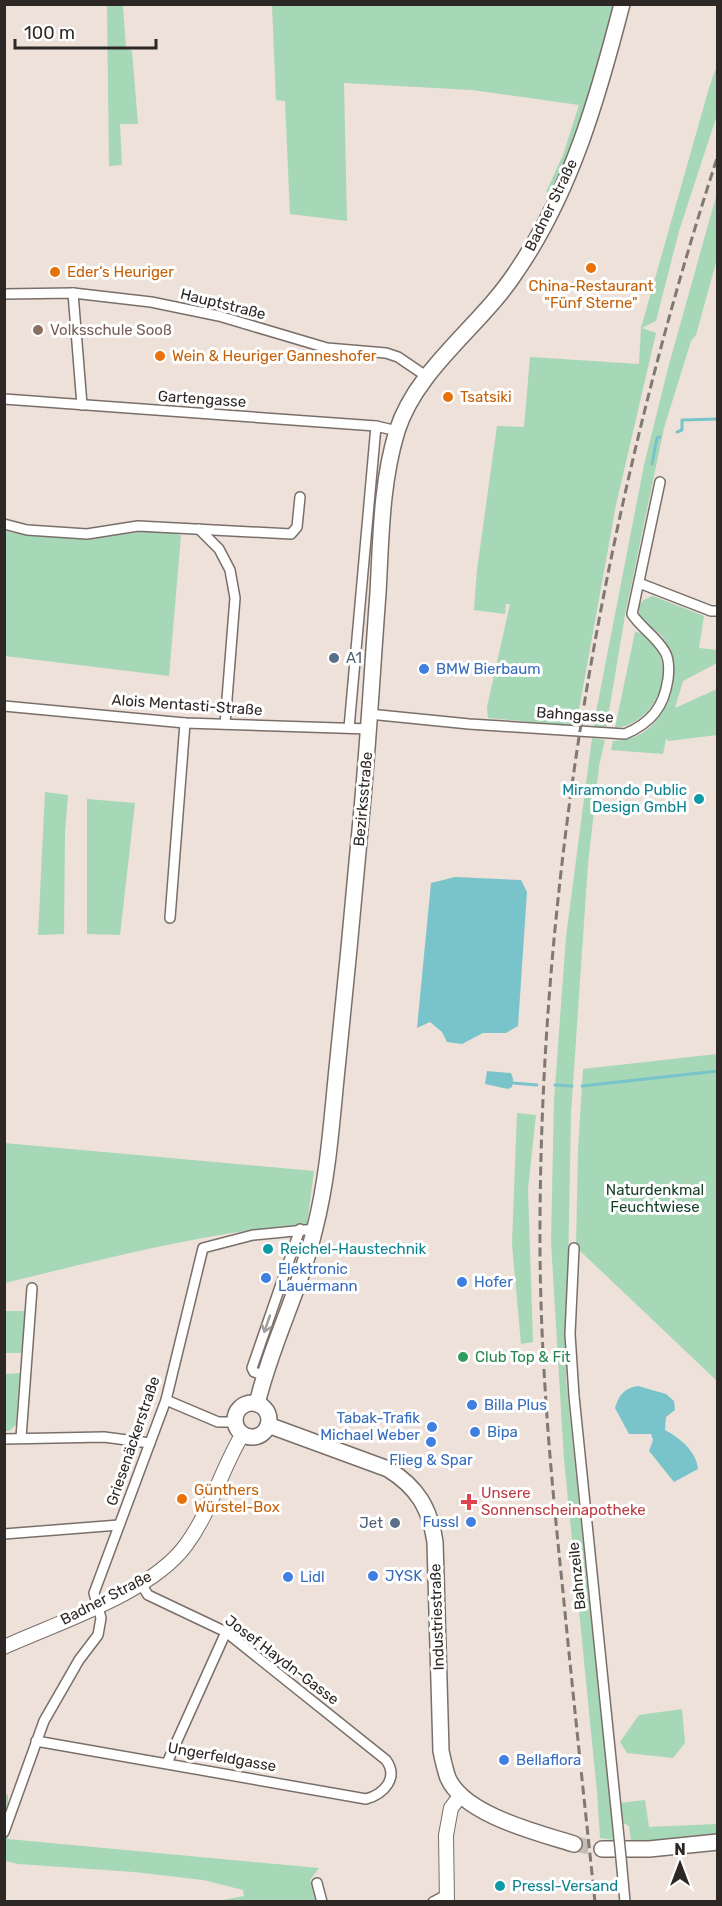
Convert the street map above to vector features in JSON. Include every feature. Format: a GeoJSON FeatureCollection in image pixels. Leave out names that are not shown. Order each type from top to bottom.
{"type":"FeatureCollection","features":[{"type":"Feature","properties":{"kind":"main road","name":"Badner Straße"},"geometry":{"type":"LineString","coordinates":[[426,376],[510,282],[542,231],[586,130],[622,4]]}},
{"type":"Feature","properties":{"kind":"main road","name":"Bezirksstraße"},"geometry":{"type":"LineString","coordinates":[[307,1229],[323,1190],[332,1116],[369,721],[384,502],[397,431],[409,402],[426,376]]}},
{"type":"Feature","properties":{"kind":"main road"},"geometry":{"type":"LineString","coordinates":[[257,1404],[307,1229]]}},
{"type":"Feature","properties":{"kind":"main road"},"geometry":{"type":"LineString","coordinates":[[251,1403],[257,1404],[268,1414],[268,1425],[257,1437],[247,1437],[238,1429],[235,1417],[240,1407],[251,1403]]}},
{"type":"Feature","properties":{"kind":"main road","name":"Industriestraße"},"geometry":{"type":"LineString","coordinates":[[268,1425],[388,1469],[404,1479],[416,1492],[430,1516],[435,1542],[441,1751],[449,1780],[461,1795]]}},
{"type":"Feature","properties":{"kind":"main road"},"geometry":{"type":"LineString","coordinates":[[461,1795],[486,1813],[504,1821],[574,1844]]}},
{"type":"Feature","properties":{"kind":"main road"},"geometry":{"type":"LineString","coordinates":[[602,1849],[649,1849],[717,1842]]}},
{"type":"Feature","properties":{"kind":"street","name":"Hauptstraße"},"geometry":{"type":"LineString","coordinates":[[4,294],[74,293],[151,302],[219,316],[327,348],[386,352],[398,357],[426,376]]}},
{"type":"Feature","properties":{"kind":"street"},"geometry":{"type":"LineString","coordinates":[[74,293],[82,405]]}},
{"type":"Feature","properties":{"kind":"street","name":"Gartengasse"},"geometry":{"type":"LineString","coordinates":[[4,399],[376,426],[397,431]]}},
{"type":"Feature","properties":{"kind":"street"},"geometry":{"type":"LineString","coordinates":[[349,728],[376,426]]}},
{"type":"Feature","properties":{"kind":"street"},"geometry":{"type":"LineString","coordinates":[[660,482],[639,583],[711,611],[717,611]]}},
{"type":"Feature","properties":{"kind":"street"},"geometry":{"type":"LineString","coordinates":[[4,524],[27,530],[87,534],[138,526],[291,534],[297,527],[300,497]]}},
{"type":"Feature","properties":{"kind":"street"},"geometry":{"type":"LineString","coordinates":[[199,529],[219,549],[230,570],[234,598],[225,724]]}},
{"type":"Feature","properties":{"kind":"street","name":"Bahngasse"},"geometry":{"type":"LineString","coordinates":[[369,721],[469,724],[625,734],[640,727],[653,717],[661,706],[669,672],[667,655],[656,638],[639,625],[632,614],[639,583]]}},
{"type":"Feature","properties":{"kind":"street","name":"Alois Mentasti-Straße"},"geometry":{"type":"LineString","coordinates":[[4,706],[185,723],[349,728],[369,721]]}},
{"type":"Feature","properties":{"kind":"street"},"geometry":{"type":"LineString","coordinates":[[170,918],[185,723]]}},
{"type":"Feature","properties":{"kind":"street","name":"Griesenäckerstraße"},"geometry":{"type":"LineString","coordinates":[[4,1832],[36,1741],[57,1695],[98,1635],[101,1618],[94,1593],[166,1400],[203,1248],[253,1235],[307,1229]]}},
{"type":"Feature","properties":{"kind":"street","name":"Bahnzeile"},"geometry":{"type":"LineString","coordinates":[[574,1248],[570,1334],[574,1396],[625,1902]]}},
{"type":"Feature","properties":{"kind":"street"},"geometry":{"type":"LineString","coordinates":[[21,1438],[32,1288]]}},
{"type":"Feature","properties":{"kind":"street"},"geometry":{"type":"LineString","coordinates":[[166,1400],[238,1429]]}},
{"type":"Feature","properties":{"kind":"street","name":"Badner Straße"},"geometry":{"type":"LineString","coordinates":[[4,1647],[98,1606],[141,1584],[171,1562],[186,1546],[207,1510],[235,1447],[238,1429]]}},
{"type":"Feature","properties":{"kind":"street"},"geometry":{"type":"LineString","coordinates":[[4,1438],[104,1437],[150,1443]]}},
{"type":"Feature","properties":{"kind":"street"},"geometry":{"type":"LineString","coordinates":[[4,1534],[119,1525]]}},
{"type":"Feature","properties":{"kind":"street","name":"Josef Haydn-Gasse"},"geometry":{"type":"LineString","coordinates":[[141,1584],[148,1595],[226,1632],[387,1760],[392,1767],[392,1776]]}},
{"type":"Feature","properties":{"kind":"street"},"geometry":{"type":"LineString","coordinates":[[167,1763],[226,1632]]}},
{"type":"Feature","properties":{"kind":"street","name":"Ungerfeldgasse"},"geometry":{"type":"LineString","coordinates":[[36,1741],[366,1799],[375,1796],[386,1787],[392,1776]]}},
{"type":"Feature","properties":{"kind":"street"},"geometry":{"type":"LineString","coordinates":[[433,1902],[446,1898],[446,1835],[451,1808],[461,1795]]}},
{"type":"Feature","properties":{"kind":"street"},"geometry":{"type":"LineString","coordinates":[[317,1883],[322,1902]]}},
{"type":"Feature","properties":{"kind":"green space"},"geometry":{"type":"Polygon","coordinates":[[[107,5],[123,5],[126,48],[132,51],[138,124],[120,124],[122,165],[109,166],[107,5]]]}},
{"type":"Feature","properties":{"kind":"green space"},"geometry":{"type":"Polygon","coordinates":[[[272,5],[616,5],[575,142],[553,194],[546,192],[563,155],[579,105],[472,90],[344,83],[347,221],[290,214],[285,101],[276,100],[272,5]]]}},
{"type":"Feature","properties":{"kind":"green space"},"geometry":{"type":"Polygon","coordinates":[[[717,65],[717,115],[679,231],[656,321],[642,328],[656,333],[616,505],[576,726],[488,718],[487,707],[510,604],[506,604],[505,614],[474,610],[477,570],[497,426],[524,427],[530,357],[639,364],[641,328],[717,65]]]}},
{"type":"Feature","properties":{"kind":"green space"},"geometry":{"type":"Polygon","coordinates":[[[717,193],[717,259],[696,335],[691,341],[664,428],[625,615],[606,729],[593,728],[644,465],[668,368],[717,193]]]}},
{"type":"Feature","properties":{"kind":"green space"},"geometry":{"type":"Polygon","coordinates":[[[159,530],[181,535],[169,676],[5,656],[5,531],[63,538],[159,530]]]}},
{"type":"Feature","properties":{"kind":"green space"},"geometry":{"type":"Polygon","coordinates":[[[653,596],[704,616],[699,648],[717,650],[717,663],[683,681],[675,708],[717,689],[717,735],[669,741],[666,739],[663,754],[611,750],[613,741],[631,738],[654,724],[669,700],[673,686],[674,672],[668,646],[661,635],[644,622],[640,615],[641,603],[653,596]]]}},
{"type":"Feature","properties":{"kind":"green space"},"geometry":{"type":"Polygon","coordinates":[[[635,632],[645,636],[659,653],[663,667],[662,681],[651,707],[641,717],[615,728],[635,632]]]}},
{"type":"Feature","properties":{"kind":"green space"},"geometry":{"type":"Polygon","coordinates":[[[592,738],[605,740],[599,766],[588,864],[571,1113],[566,1379],[601,1717],[606,1740],[614,1840],[600,1838],[564,1459],[551,1242],[554,1100],[566,937],[592,738]]]}},
{"type":"Feature","properties":{"kind":"green space"},"geometry":{"type":"Polygon","coordinates":[[[45,792],[68,795],[65,833],[64,934],[38,935],[45,792]]]}},
{"type":"Feature","properties":{"kind":"green space"},"geometry":{"type":"Polygon","coordinates":[[[87,799],[135,803],[120,935],[87,934],[87,799]]]}},
{"type":"Feature","properties":{"kind":"green space","name":"Naturdenkmal Feuchtwiese"},"geometry":{"type":"Polygon","coordinates":[[[717,1054],[717,1381],[576,1247],[578,1150],[583,1069],[717,1054]]]}},
{"type":"Feature","properties":{"kind":"green space"},"geometry":{"type":"Polygon","coordinates":[[[517,1113],[536,1115],[528,1189],[533,1342],[521,1344],[512,1244],[517,1113]]]}},
{"type":"Feature","properties":{"kind":"green space"},"geometry":{"type":"Polygon","coordinates":[[[4,1143],[314,1171],[307,1224],[192,1240],[5,1283],[4,1143]]]}},
{"type":"Feature","properties":{"kind":"green space"},"geometry":{"type":"Polygon","coordinates":[[[4,1311],[25,1311],[22,1353],[5,1353],[4,1311]]]}},
{"type":"Feature","properties":{"kind":"green space"},"geometry":{"type":"Polygon","coordinates":[[[20,1373],[16,1425],[9,1431],[5,1431],[5,1374],[20,1373]]]}},
{"type":"Feature","properties":{"kind":"green space"},"geometry":{"type":"Polygon","coordinates":[[[682,1709],[685,1743],[673,1758],[627,1753],[620,1742],[639,1715],[682,1709]]]}},
{"type":"Feature","properties":{"kind":"green space"},"geometry":{"type":"Polygon","coordinates":[[[8,1794],[8,1839],[319,1868],[310,1880],[316,1901],[218,1901],[244,1896],[243,1890],[203,1880],[134,1872],[18,1864],[6,1861],[4,1796],[8,1794]]]}},
{"type":"Feature","properties":{"kind":"green space"},"geometry":{"type":"Polygon","coordinates":[[[645,1800],[649,1827],[717,1824],[717,1834],[631,1841],[629,1826],[622,1822],[620,1803],[645,1800]]]}},
{"type":"Feature","properties":{"kind":"water"},"geometry":{"type":"Polygon","coordinates":[[[455,877],[521,880],[527,892],[518,1026],[506,1033],[483,1033],[462,1044],[447,1042],[442,1032],[430,1022],[417,1028],[431,883],[455,877]]]}},
{"type":"Feature","properties":{"kind":"water"},"geometry":{"type":"Polygon","coordinates":[[[487,1071],[511,1073],[512,1087],[508,1089],[485,1084],[487,1071]]]}},
{"type":"Feature","properties":{"kind":"water"},"geometry":{"type":"Polygon","coordinates":[[[638,1386],[666,1394],[674,1401],[675,1410],[666,1417],[665,1430],[691,1451],[698,1469],[674,1482],[649,1451],[653,1440],[651,1434],[629,1434],[615,1408],[623,1393],[629,1388],[638,1386]]]}},
{"type":"Feature","properties":{"kind":"waterway"},"geometry":{"type":"LineString","coordinates":[[677,432],[682,430],[682,420],[718,419]]}},
{"type":"Feature","properties":{"kind":"waterway"},"geometry":{"type":"LineString","coordinates":[[652,464],[657,438],[660,437]]}},
{"type":"Feature","properties":{"kind":"waterway"},"geometry":{"type":"LineString","coordinates":[[582,1086],[718,1071]]}},
{"type":"Feature","properties":{"kind":"waterway"},"geometry":{"type":"LineString","coordinates":[[513,1083],[537,1085]]}},
{"type":"Feature","properties":{"kind":"waterway"},"geometry":{"type":"LineString","coordinates":[[555,1085],[572,1086]]}},
{"type":"Feature","properties":{"kind":"tunnel"},"geometry":{"type":"LineString","coordinates":[[574,1844],[602,1849]]}},
{"type":"Feature","properties":{"kind":"railway"},"geometry":{"type":"LineString","coordinates":[[595,1902],[554,1499],[541,1313],[540,1220],[544,1085],[553,950],[568,815],[588,681],[613,547],[644,415],[679,284],[718,155]]}},
{"type":"Feature","properties":{"kind":"place","name":"China-Restaurant \"Fünf Sterne\""},"geometry":{"type":"Point","coordinates":[591,268]}},
{"type":"Feature","properties":{"kind":"place","name":"Eder‘s Heuriger"},"geometry":{"type":"Point","coordinates":[55,272]}},
{"type":"Feature","properties":{"kind":"place","name":"Volksschule Sooß"},"geometry":{"type":"Point","coordinates":[38,330]}},
{"type":"Feature","properties":{"kind":"place","name":"Wein & Heuriger Ganneshofer"},"geometry":{"type":"Point","coordinates":[160,356]}},
{"type":"Feature","properties":{"kind":"place","name":"Tsatsiki"},"geometry":{"type":"Point","coordinates":[448,397]}},
{"type":"Feature","properties":{"kind":"place","name":"A1"},"geometry":{"type":"Point","coordinates":[334,658]}},
{"type":"Feature","properties":{"kind":"place","name":"BMW Bierbaum"},"geometry":{"type":"Point","coordinates":[424,669]}},
{"type":"Feature","properties":{"kind":"place","name":"Miramondo Public Design GmbH"},"geometry":{"type":"Point","coordinates":[699,799]}},
{"type":"Feature","properties":{"kind":"place","name":"Reichel-Haustechnik"},"geometry":{"type":"Point","coordinates":[268,1249]}},
{"type":"Feature","properties":{"kind":"place","name":"Elektronic Lauermann"},"geometry":{"type":"Point","coordinates":[266,1278]}},
{"type":"Feature","properties":{"kind":"place","name":"Hofer"},"geometry":{"type":"Point","coordinates":[462,1282]}},
{"type":"Feature","properties":{"kind":"place","name":"Club Top & Fit"},"geometry":{"type":"Point","coordinates":[463,1357]}},
{"type":"Feature","properties":{"kind":"place","name":"Billa Plus"},"geometry":{"type":"Point","coordinates":[472,1405]}},
{"type":"Feature","properties":{"kind":"place","name":"Tabak-Trafik Michael Weber"},"geometry":{"type":"Point","coordinates":[432,1427]}},
{"type":"Feature","properties":{"kind":"place","name":"Bipa"},"geometry":{"type":"Point","coordinates":[475,1432]}},
{"type":"Feature","properties":{"kind":"place","name":"Flieg & Spar"},"geometry":{"type":"Point","coordinates":[431,1442]}},
{"type":"Feature","properties":{"kind":"place","name":"Günthers Würstel-Box"},"geometry":{"type":"Point","coordinates":[182,1499]}},
{"type":"Feature","properties":{"kind":"place","name":"Unsere Sonnenscheinapotheke"},"geometry":{"type":"Point","coordinates":[469,1502]}},
{"type":"Feature","properties":{"kind":"place","name":"Fussl"},"geometry":{"type":"Point","coordinates":[471,1522]}},
{"type":"Feature","properties":{"kind":"place","name":"Jet"},"geometry":{"type":"Point","coordinates":[395,1523]}},
{"type":"Feature","properties":{"kind":"place","name":"JYSK"},"geometry":{"type":"Point","coordinates":[373,1576]}},
{"type":"Feature","properties":{"kind":"place","name":"Lidl"},"geometry":{"type":"Point","coordinates":[288,1577]}},
{"type":"Feature","properties":{"kind":"place","name":"Bellaflora"},"geometry":{"type":"Point","coordinates":[504,1760]}},
{"type":"Feature","properties":{"kind":"place","name":"Pressl-Versand"},"geometry":{"type":"Point","coordinates":[500,1886]}}]}
